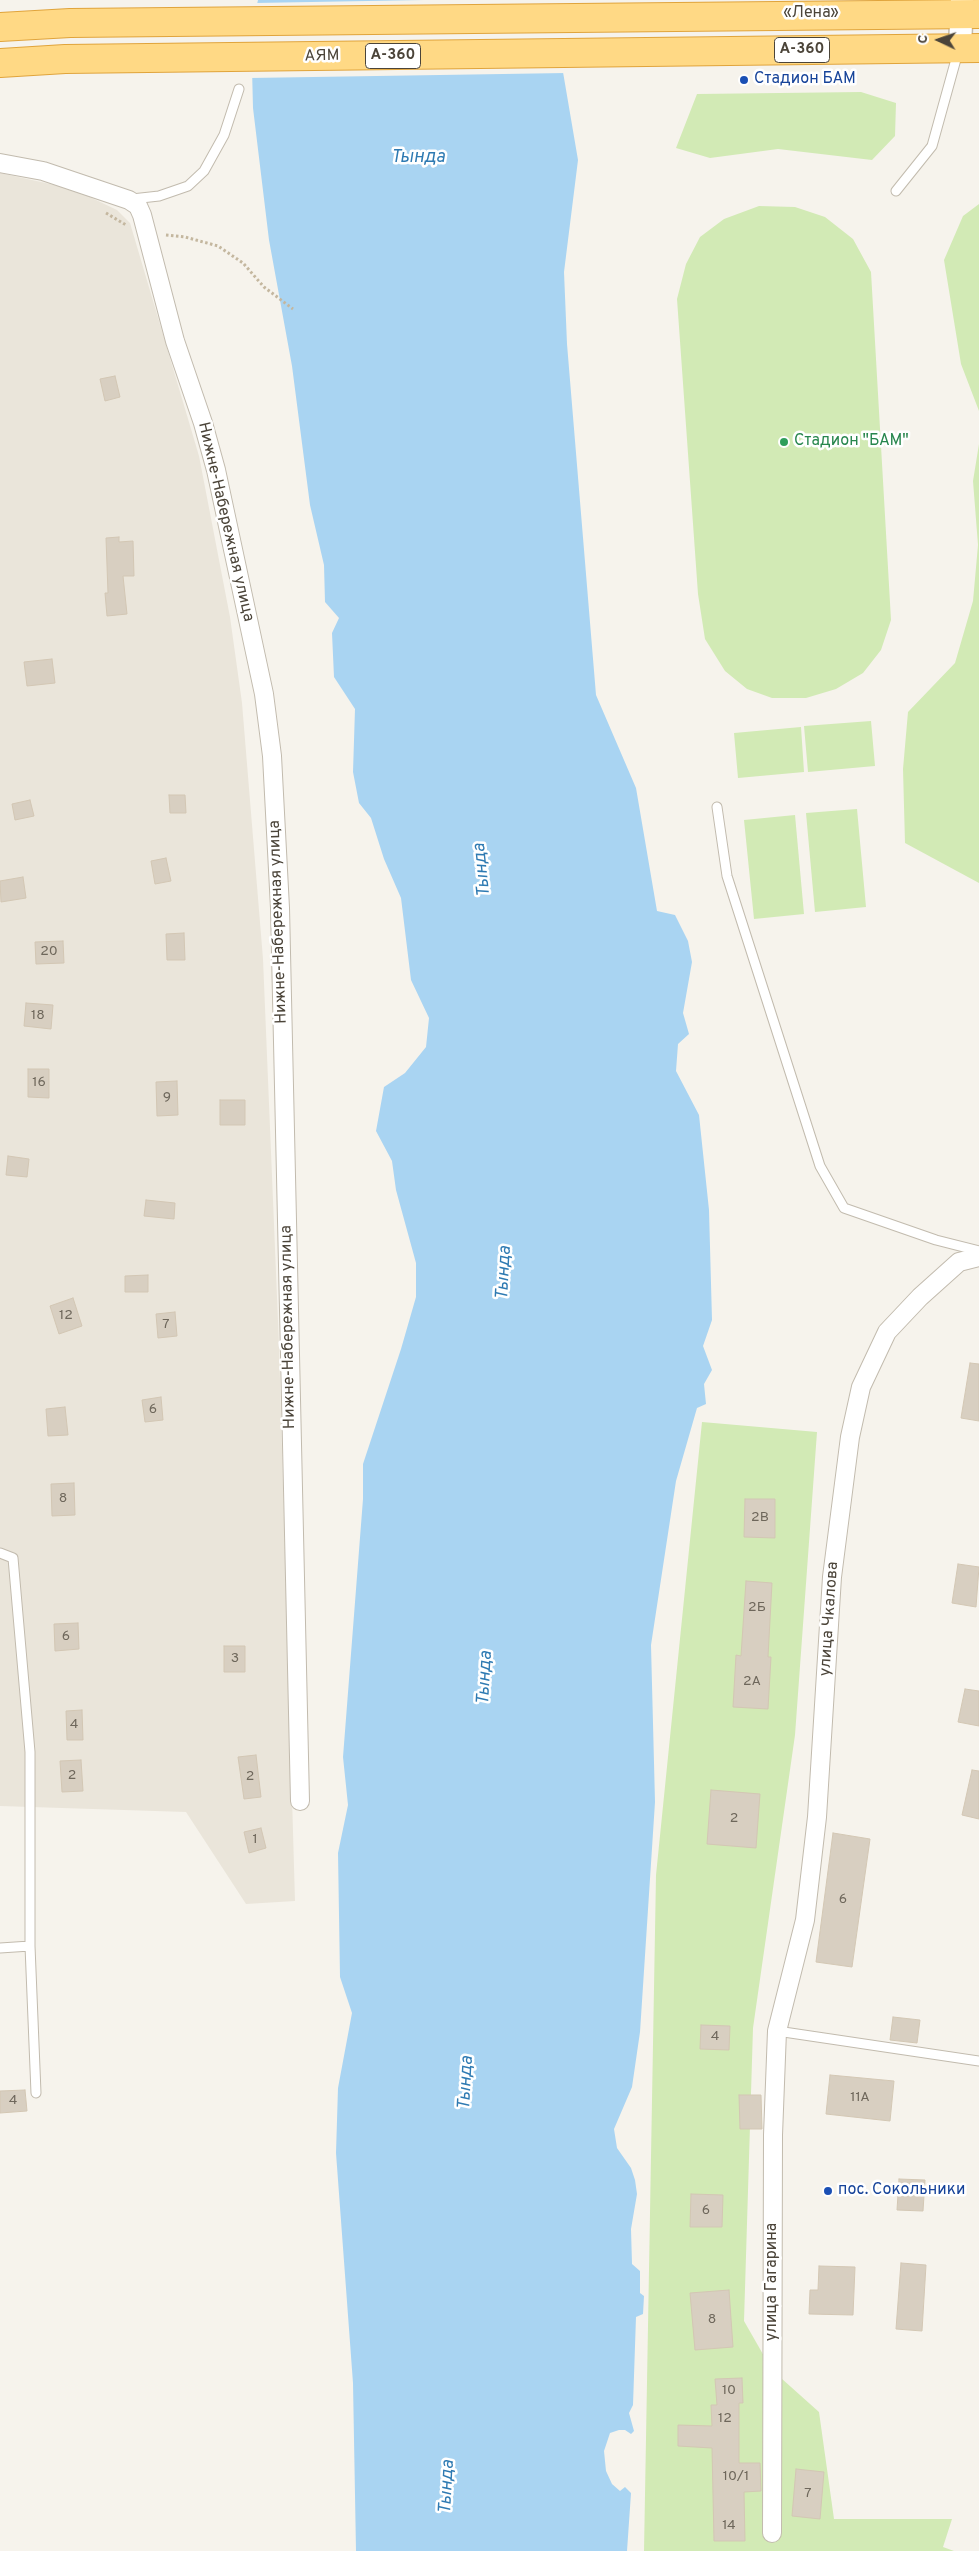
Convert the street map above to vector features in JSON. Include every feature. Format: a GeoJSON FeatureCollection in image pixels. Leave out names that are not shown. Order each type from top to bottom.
{"type":"FeatureCollection","features":[{"type":"Feature","properties":{"kind":"highway","name":"«Лена»"},"geometry":{"type":"LineString","coordinates":[[0,27],[70,23],[142,24],[967,9]]}},
{"type":"Feature","properties":{"kind":"highway","name":"АЯМ"},"geometry":{"type":"LineString","coordinates":[[0,63],[65,59],[143,60],[644,52],[973,50]]}},
{"type":"Feature","properties":{"kind":"street"},"geometry":{"type":"LineString","coordinates":[[967,9],[973,50]]}},
{"type":"Feature","properties":{"kind":"street"},"geometry":{"type":"LineString","coordinates":[[0,163],[43,171],[129,200]]}},
{"type":"Feature","properties":{"kind":"street","name":"Нижне-Набережная улица"},"geometry":{"type":"LineString","coordinates":[[129,200],[138,206],[148,233],[174,341],[203,423],[216,470],[264,694],[272,756],[280,908],[300,1801]]}},
{"type":"Feature","properties":{"kind":"street","name":"улица Чкалова"},"geometry":{"type":"LineString","coordinates":[[778,2031],[806,1911],[817,1817],[838,1522],[850,1437],[861,1387],[887,1332],[920,1296],[958,1262],[979,1257]]}},
{"type":"Feature","properties":{"kind":"street","name":"улица Гагарина"},"geometry":{"type":"LineString","coordinates":[[772,2533],[773,2135],[778,2031]]}},
{"type":"Feature","properties":{"kind":"lane"},"geometry":{"type":"LineString","coordinates":[[896,191],[932,146],[973,50]]}},
{"type":"Feature","properties":{"kind":"lane"},"geometry":{"type":"LineString","coordinates":[[129,200],[159,196],[188,186],[204,171],[224,135],[238,89]]}},
{"type":"Feature","properties":{"kind":"lane"},"geometry":{"type":"LineString","coordinates":[[717,808],[727,876],[820,1166],[844,1208],[936,1240],[979,1251]]}},
{"type":"Feature","properties":{"kind":"lane"},"geometry":{"type":"LineString","coordinates":[[0,1553],[14,1558],[30,1752],[30,1946],[36,2093]]}},
{"type":"Feature","properties":{"kind":"lane"},"geometry":{"type":"LineString","coordinates":[[0,1948],[30,1946]]}},
{"type":"Feature","properties":{"kind":"lane"},"geometry":{"type":"LineString","coordinates":[[778,2031],[979,2061]]}},
{"type":"Feature","properties":{"kind":"path"},"geometry":{"type":"LineString","coordinates":[[102,210],[120,223],[148,233],[185,237],[218,246],[243,263],[264,287],[292,309]]}},
{"type":"Feature","properties":{"kind":"shaded area"},"geometry":{"type":"Polygon","coordinates":[[[0,173],[73,189],[117,210],[130,223],[199,456],[230,617],[242,703],[263,959],[279,1345],[295,1901],[246,1904],[186,1812],[0,1806],[0,173]]]}},
{"type":"Feature","properties":{"kind":"green space"},"geometry":{"type":"Polygon","coordinates":[[[861,92],[896,103],[895,136],[872,160],[778,149],[710,158],[676,148],[697,94],[861,92]]]}},
{"type":"Feature","properties":{"kind":"green space"},"geometry":{"type":"Polygon","coordinates":[[[979,204],[979,411],[961,364],[944,260],[963,216],[979,204]]]}},
{"type":"Feature","properties":{"kind":"green space","name":"Стадион \"БАМ\""},"geometry":{"type":"Polygon","coordinates":[[[759,206],[795,207],[825,217],[853,239],[871,272],[891,620],[881,650],[863,673],[836,689],[806,698],[772,698],[747,689],[725,671],[705,639],[698,594],[677,299],[686,264],[700,237],[724,219],[759,206]]]}},
{"type":"Feature","properties":{"kind":"green space"},"geometry":{"type":"Polygon","coordinates":[[[979,444],[979,883],[905,843],[903,769],[908,712],[955,663],[973,601],[978,545],[973,481],[979,444]]]}},
{"type":"Feature","properties":{"kind":"green space"},"geometry":{"type":"Polygon","coordinates":[[[871,721],[875,766],[808,772],[804,726],[871,721]]]}},
{"type":"Feature","properties":{"kind":"green space"},"geometry":{"type":"Polygon","coordinates":[[[801,727],[804,772],[738,778],[734,733],[801,727]]]}},
{"type":"Feature","properties":{"kind":"green space"},"geometry":{"type":"Polygon","coordinates":[[[857,809],[866,907],[815,912],[806,813],[857,809]]]}},
{"type":"Feature","properties":{"kind":"green space"},"geometry":{"type":"Polygon","coordinates":[[[795,815],[804,914],[754,919],[744,820],[795,815]]]}},
{"type":"Feature","properties":{"kind":"green space"},"geometry":{"type":"Polygon","coordinates":[[[702,1422],[817,1432],[795,1735],[753,2028],[744,2321],[772,2370],[819,2412],[834,2519],[952,2519],[943,2547],[954,2551],[644,2551],[656,1875],[702,1422]]]}},
{"type":"Feature","properties":{"kind":"water","name":"Тында"},"geometry":{"type":"Polygon","coordinates":[[[258,0],[561,0],[556,31],[578,160],[564,272],[567,344],[596,695],[636,788],[657,911],[675,915],[688,941],[692,962],[683,1013],[689,1034],[678,1044],[676,1071],[699,1115],[709,1210],[712,1320],[703,1346],[712,1370],[704,1384],[706,1404],[697,1408],[676,1481],[651,1645],[655,1802],[640,2032],[632,2087],[614,2129],[617,2148],[631,2168],[635,2180],[637,2194],[631,2229],[632,2264],[640,2271],[640,2293],[644,2296],[643,2314],[636,2317],[633,2405],[629,2413],[634,2431],[631,2434],[625,2430],[610,2433],[604,2451],[606,2471],[612,2484],[620,2491],[625,2487],[631,2493],[627,2551],[356,2551],[353,2383],[336,2153],[338,2088],[352,2013],[340,1977],[338,1853],[348,1805],[343,1757],[363,1499],[363,1464],[416,1297],[416,1263],[396,1190],[392,1161],[376,1131],[384,1087],[405,1073],[426,1047],[429,1018],[411,980],[401,898],[384,859],[371,818],[359,803],[353,772],[355,709],[334,677],[332,633],[339,618],[325,602],[324,565],[310,505],[292,366],[269,240],[253,108],[251,29],[258,0]]]}},
{"type":"Feature","properties":{"kind":"pier"},"geometry":{"type":"Polygon","coordinates":[[[564,0],[559,31],[566,73],[250,78],[249,29],[255,3],[564,0]]]}},
{"type":"Feature","properties":{"kind":"building"},"geometry":{"type":"Polygon","coordinates":[[[115,376],[120,397],[105,401],[100,379],[115,376]]]}},
{"type":"Feature","properties":{"kind":"building"},"geometry":{"type":"Polygon","coordinates":[[[119,537],[119,542],[133,541],[134,576],[123,576],[127,614],[107,616],[105,593],[108,593],[106,538],[119,537]]]}},
{"type":"Feature","properties":{"kind":"building"},"geometry":{"type":"Polygon","coordinates":[[[52,659],[55,683],[27,686],[24,662],[52,659]]]}},
{"type":"Feature","properties":{"kind":"building"},"geometry":{"type":"Polygon","coordinates":[[[169,795],[185,795],[186,813],[170,813],[169,795]]]}},
{"type":"Feature","properties":{"kind":"building"},"geometry":{"type":"Polygon","coordinates":[[[30,800],[34,816],[15,820],[12,804],[30,800]]]}},
{"type":"Feature","properties":{"kind":"building"},"geometry":{"type":"Polygon","coordinates":[[[166,858],[171,881],[155,884],[151,861],[166,858]]]}},
{"type":"Feature","properties":{"kind":"building"},"geometry":{"type":"Polygon","coordinates":[[[23,877],[26,898],[1,902],[0,881],[23,877]]]}},
{"type":"Feature","properties":{"kind":"building"},"geometry":{"type":"Polygon","coordinates":[[[184,933],[185,960],[167,960],[166,934],[184,933]]]}},
{"type":"Feature","properties":{"kind":"building"},"geometry":{"type":"Polygon","coordinates":[[[63,941],[64,963],[36,964],[35,942],[63,941]]]}},
{"type":"Feature","properties":{"kind":"building"},"geometry":{"type":"Polygon","coordinates":[[[26,1003],[53,1005],[51,1029],[24,1026],[26,1003]]]}},
{"type":"Feature","properties":{"kind":"building"},"geometry":{"type":"Polygon","coordinates":[[[28,1069],[49,1069],[49,1098],[28,1097],[28,1069]]]}},
{"type":"Feature","properties":{"kind":"building"},"geometry":{"type":"Polygon","coordinates":[[[177,1081],[178,1115],[157,1116],[156,1082],[177,1081]]]}},
{"type":"Feature","properties":{"kind":"building"},"geometry":{"type":"Polygon","coordinates":[[[220,1100],[245,1100],[245,1125],[220,1125],[220,1100]]]}},
{"type":"Feature","properties":{"kind":"building"},"geometry":{"type":"Polygon","coordinates":[[[8,1156],[29,1159],[27,1177],[6,1175],[8,1156]]]}},
{"type":"Feature","properties":{"kind":"building"},"geometry":{"type":"Polygon","coordinates":[[[146,1200],[175,1203],[174,1219],[144,1216],[146,1200]]]}},
{"type":"Feature","properties":{"kind":"building"},"geometry":{"type":"Polygon","coordinates":[[[148,1275],[148,1292],[125,1292],[125,1276],[148,1275]]]}},
{"type":"Feature","properties":{"kind":"building"},"geometry":{"type":"Polygon","coordinates":[[[73,1298],[82,1326],[59,1334],[50,1306],[73,1298]]]}},
{"type":"Feature","properties":{"kind":"building"},"geometry":{"type":"Polygon","coordinates":[[[175,1312],[177,1336],[158,1338],[156,1314],[175,1312]]]}},
{"type":"Feature","properties":{"kind":"building"},"geometry":{"type":"Polygon","coordinates":[[[970,1363],[979,1364],[979,1421],[961,1418],[970,1363]]]}},
{"type":"Feature","properties":{"kind":"building"},"geometry":{"type":"Polygon","coordinates":[[[161,1397],[163,1420],[145,1422],[142,1400],[161,1397]]]}},
{"type":"Feature","properties":{"kind":"building"},"geometry":{"type":"Polygon","coordinates":[[[65,1407],[68,1435],[48,1436],[46,1409],[65,1407]]]}},
{"type":"Feature","properties":{"kind":"building"},"geometry":{"type":"Polygon","coordinates":[[[74,1483],[75,1515],[52,1516],[51,1484],[74,1483]]]}},
{"type":"Feature","properties":{"kind":"building"},"geometry":{"type":"Polygon","coordinates":[[[745,1499],[775,1499],[775,1538],[744,1537],[745,1499]]]}},
{"type":"Feature","properties":{"kind":"building"},"geometry":{"type":"Polygon","coordinates":[[[958,1564],[979,1567],[976,1607],[952,1603],[958,1564]]]}},
{"type":"Feature","properties":{"kind":"building"},"geometry":{"type":"Polygon","coordinates":[[[746,1581],[772,1583],[768,1657],[771,1657],[768,1709],[733,1707],[736,1655],[741,1656],[746,1581]]]}},
{"type":"Feature","properties":{"kind":"building"},"geometry":{"type":"Polygon","coordinates":[[[78,1623],[79,1649],[55,1651],[54,1624],[78,1623]]]}},
{"type":"Feature","properties":{"kind":"building"},"geometry":{"type":"Polygon","coordinates":[[[224,1646],[245,1646],[245,1672],[224,1672],[224,1646]]]}},
{"type":"Feature","properties":{"kind":"building"},"geometry":{"type":"Polygon","coordinates":[[[965,1689],[979,1691],[979,1726],[958,1722],[965,1689]]]}},
{"type":"Feature","properties":{"kind":"building"},"geometry":{"type":"Polygon","coordinates":[[[82,1710],[83,1740],[67,1740],[66,1711],[82,1710]]]}},
{"type":"Feature","properties":{"kind":"building"},"geometry":{"type":"Polygon","coordinates":[[[256,1755],[261,1797],[244,1799],[238,1757],[256,1755]]]}},
{"type":"Feature","properties":{"kind":"building"},"geometry":{"type":"Polygon","coordinates":[[[81,1760],[83,1791],[62,1792],[60,1761],[81,1760]]]}},
{"type":"Feature","properties":{"kind":"building"},"geometry":{"type":"Polygon","coordinates":[[[972,1770],[979,1771],[979,1819],[962,1815],[972,1770]]]}},
{"type":"Feature","properties":{"kind":"building"},"geometry":{"type":"Polygon","coordinates":[[[711,1790],[760,1794],[756,1848],[707,1844],[711,1790]]]}},
{"type":"Feature","properties":{"kind":"building"},"geometry":{"type":"Polygon","coordinates":[[[261,1828],[266,1848],[249,1853],[244,1832],[261,1828]]]}},
{"type":"Feature","properties":{"kind":"building"},"geometry":{"type":"Polygon","coordinates":[[[833,1833],[870,1839],[852,1967],[816,1962],[833,1833]]]}},
{"type":"Feature","properties":{"kind":"building"},"geometry":{"type":"Polygon","coordinates":[[[893,2017],[920,2020],[917,2043],[890,2040],[893,2017]]]}},
{"type":"Feature","properties":{"kind":"building"},"geometry":{"type":"Polygon","coordinates":[[[701,2025],[730,2026],[729,2050],[700,2049],[701,2025]]]}},
{"type":"Feature","properties":{"kind":"building"},"geometry":{"type":"Polygon","coordinates":[[[830,2075],[894,2081],[890,2121],[826,2114],[830,2075]]]}},
{"type":"Feature","properties":{"kind":"building"},"geometry":{"type":"Polygon","coordinates":[[[25,2090],[27,2111],[0,2113],[0,2091],[25,2090]]]}},
{"type":"Feature","properties":{"kind":"building"},"geometry":{"type":"Polygon","coordinates":[[[739,2095],[761,2095],[762,2129],[740,2129],[739,2095]]]}},
{"type":"Feature","properties":{"kind":"building"},"geometry":{"type":"Polygon","coordinates":[[[899,2179],[925,2180],[923,2211],[897,2210],[899,2179]]]}},
{"type":"Feature","properties":{"kind":"building"},"geometry":{"type":"Polygon","coordinates":[[[691,2194],[723,2195],[722,2227],[690,2227],[691,2194]]]}},
{"type":"Feature","properties":{"kind":"building"},"geometry":{"type":"Polygon","coordinates":[[[901,2263],[926,2265],[922,2331],[896,2329],[901,2263]]]}},
{"type":"Feature","properties":{"kind":"building"},"geometry":{"type":"Polygon","coordinates":[[[819,2266],[855,2267],[853,2315],[809,2314],[810,2290],[818,2290],[819,2266]]]}},
{"type":"Feature","properties":{"kind":"building"},"geometry":{"type":"Polygon","coordinates":[[[729,2290],[733,2347],[695,2350],[690,2293],[729,2290]]]}},
{"type":"Feature","properties":{"kind":"building"},"geometry":{"type":"Polygon","coordinates":[[[742,2378],[743,2403],[739,2403],[739,2463],[760,2463],[761,2491],[744,2492],[745,2541],[714,2541],[712,2448],[678,2446],[678,2425],[712,2426],[711,2405],[717,2405],[715,2379],[742,2378]]]}},
{"type":"Feature","properties":{"kind":"building"},"geometry":{"type":"Polygon","coordinates":[[[796,2469],[824,2472],[820,2519],[792,2516],[796,2469]]]}},
{"type":"Feature","properties":{"kind":"place","name":"Стадион БАМ"},"geometry":{"type":"Point","coordinates":[744,80]}},
{"type":"Feature","properties":{"kind":"place","name":"Стадион \"БАМ\""},"geometry":{"type":"Point","coordinates":[784,442]}},
{"type":"Feature","properties":{"kind":"place","name":"пос. Сокольники"},"geometry":{"type":"Point","coordinates":[828,2191]}}]}
